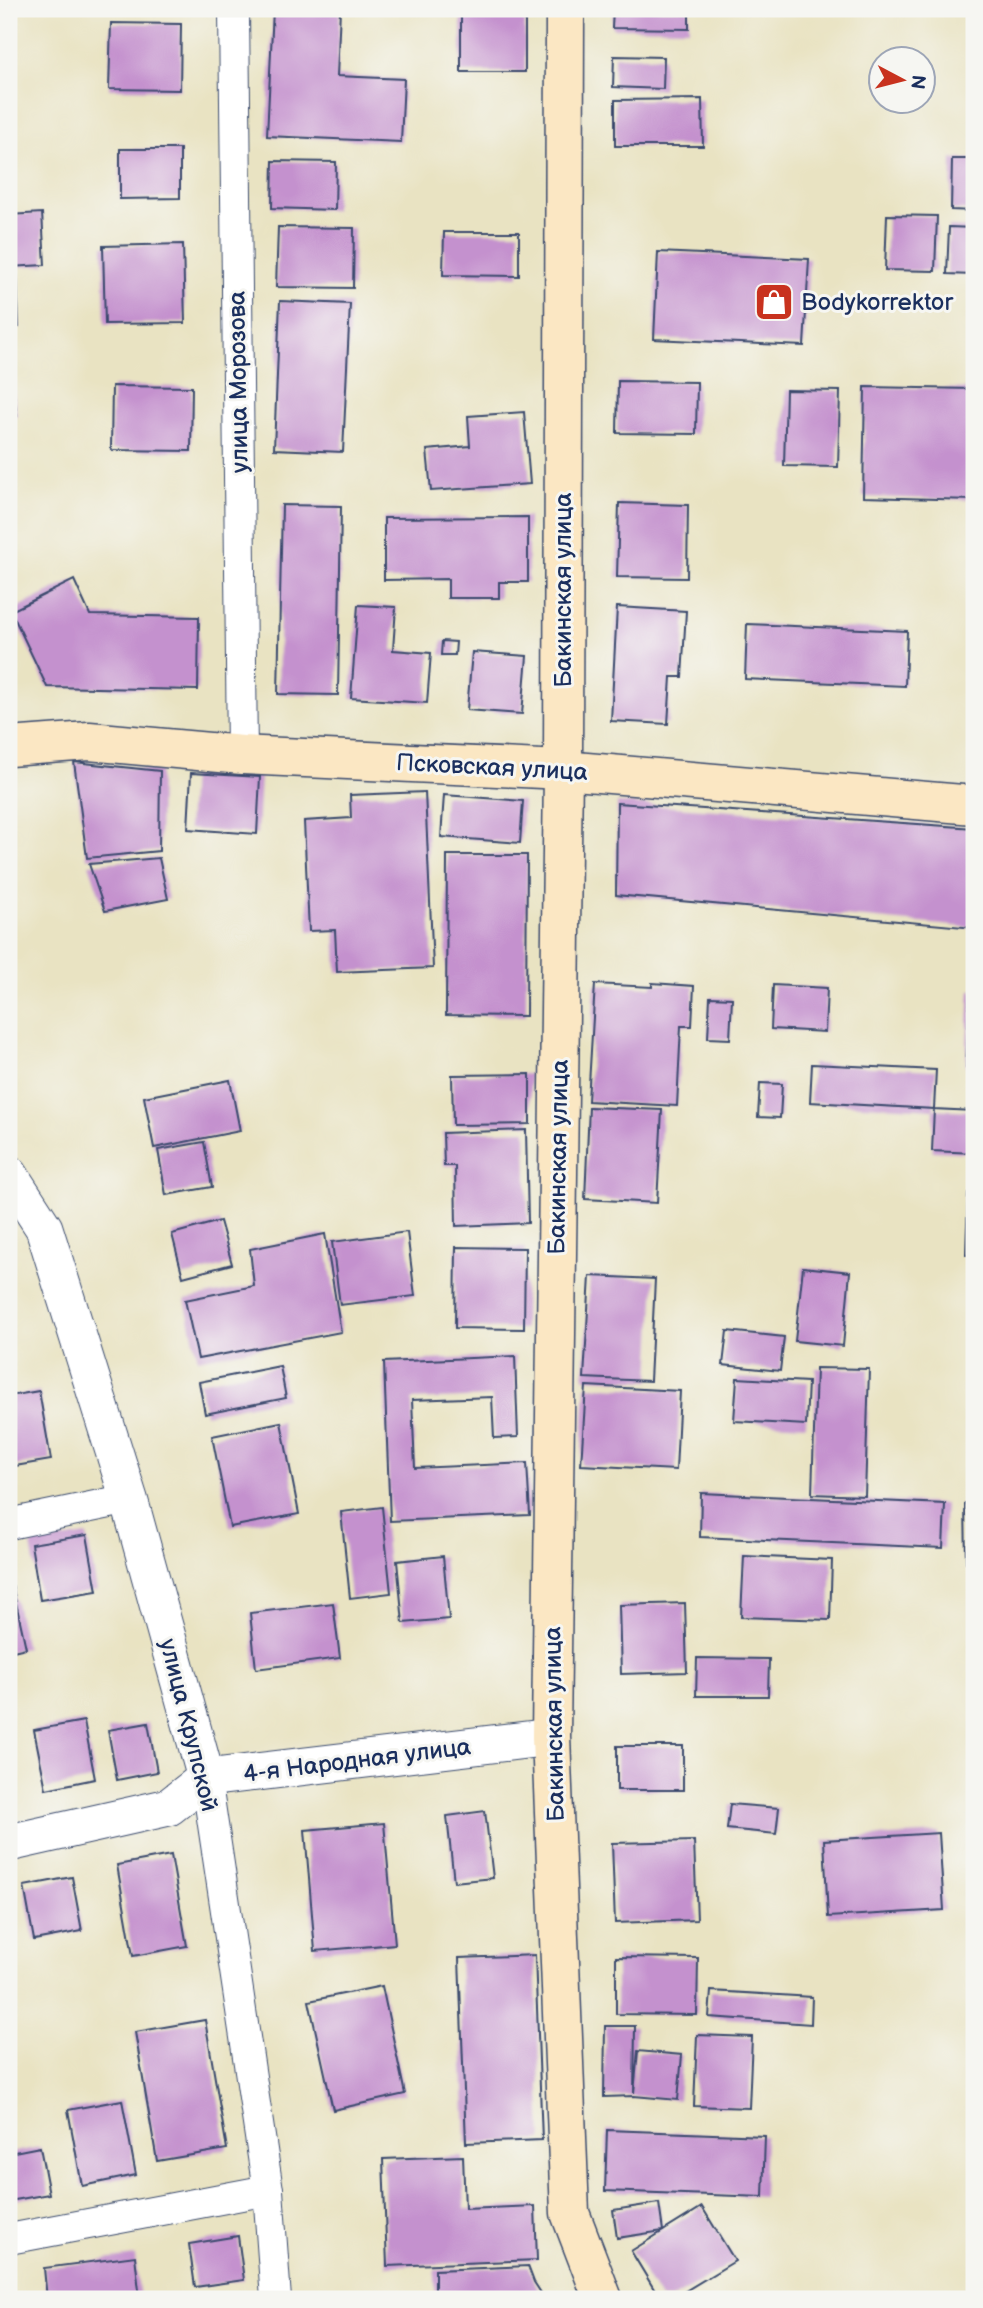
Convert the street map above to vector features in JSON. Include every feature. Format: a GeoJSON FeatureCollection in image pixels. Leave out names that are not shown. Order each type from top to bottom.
{"type":"FeatureCollection","features":[{"type":"Feature","properties":{"kind":"main road","name":"Бакинская улица"},"geometry":{"type":"LineString","coordinates":[[565,9],[563,769],[551,1737],[570,2213],[603,2299]]}},
{"type":"Feature","properties":{"kind":"main road","name":"Псковская улица"},"geometry":{"type":"LineString","coordinates":[[9,747],[89,741],[242,754],[563,769],[974,804]]}},
{"type":"Feature","properties":{"kind":"street","name":"улица Морозова"},"geometry":{"type":"LineString","coordinates":[[234,9],[242,754]]}},
{"type":"Feature","properties":{"kind":"street","name":"улица Крупской"},"geometry":{"type":"LineString","coordinates":[[9,1174],[44,1227],[129,1499],[206,1778],[268,2190],[276,2299]]}},
{"type":"Feature","properties":{"kind":"street"},"geometry":{"type":"LineString","coordinates":[[9,1524],[129,1499]]}},
{"type":"Feature","properties":{"kind":"street","name":"4-я Народная улица"},"geometry":{"type":"LineString","coordinates":[[206,1778],[551,1737]]}},
{"type":"Feature","properties":{"kind":"street"},"geometry":{"type":"LineString","coordinates":[[9,1843],[169,1807],[206,1778]]}},
{"type":"Feature","properties":{"kind":"street"},"geometry":{"type":"LineString","coordinates":[[9,2239],[268,2190]]}},
{"type":"Feature","properties":{"kind":"building"},"geometry":{"type":"Polygon","coordinates":[[[273,9],[340,9],[337,76],[404,79],[401,142],[267,136],[273,9]]]}},
{"type":"Feature","properties":{"kind":"building"},"geometry":{"type":"Polygon","coordinates":[[[461,9],[525,9],[525,72],[461,72],[461,9]]]}},
{"type":"Feature","properties":{"kind":"building"},"geometry":{"type":"Polygon","coordinates":[[[613,9],[689,9],[689,29],[612,28],[613,9]]]}},
{"type":"Feature","properties":{"kind":"building"},"geometry":{"type":"Polygon","coordinates":[[[111,23],[181,24],[180,90],[109,89],[111,23]]]}},
{"type":"Feature","properties":{"kind":"building"},"geometry":{"type":"Polygon","coordinates":[[[614,56],[664,57],[663,89],[613,87],[614,56]]]}},
{"type":"Feature","properties":{"kind":"building"},"geometry":{"type":"Polygon","coordinates":[[[702,99],[703,146],[615,146],[615,100],[702,99]]]}},
{"type":"Feature","properties":{"kind":"building"},"geometry":{"type":"Polygon","coordinates":[[[120,149],[180,149],[180,198],[120,199],[120,149]]]}},
{"type":"Feature","properties":{"kind":"building"},"geometry":{"type":"Polygon","coordinates":[[[952,159],[974,159],[974,211],[951,210],[952,159]]]}},
{"type":"Feature","properties":{"kind":"building"},"geometry":{"type":"Polygon","coordinates":[[[273,161],[336,162],[335,210],[272,208],[273,161]]]}},
{"type":"Feature","properties":{"kind":"building"},"geometry":{"type":"Polygon","coordinates":[[[42,213],[45,265],[9,267],[9,215],[42,213]]]}},
{"type":"Feature","properties":{"kind":"building"},"geometry":{"type":"Polygon","coordinates":[[[887,215],[937,216],[935,271],[885,270],[887,215]]]}},
{"type":"Feature","properties":{"kind":"building"},"geometry":{"type":"Polygon","coordinates":[[[278,227],[354,228],[353,288],[276,287],[278,227]]]}},
{"type":"Feature","properties":{"kind":"building"},"geometry":{"type":"Polygon","coordinates":[[[949,227],[974,228],[974,275],[947,274],[949,227]]]}},
{"type":"Feature","properties":{"kind":"building"},"geometry":{"type":"Polygon","coordinates":[[[444,232],[519,232],[519,276],[443,275],[444,232]]]}},
{"type":"Feature","properties":{"kind":"building"},"geometry":{"type":"Polygon","coordinates":[[[183,244],[185,323],[105,324],[103,246],[183,244]]]}},
{"type":"Feature","properties":{"kind":"building"},"geometry":{"type":"Polygon","coordinates":[[[658,252],[809,259],[804,346],[654,339],[658,252]]]}},
{"type":"Feature","properties":{"kind":"building"},"geometry":{"type":"Polygon","coordinates":[[[9,274],[17,274],[19,327],[9,328],[9,274]]]}},
{"type":"Feature","properties":{"kind":"building"},"geometry":{"type":"Polygon","coordinates":[[[280,301],[350,304],[343,452],[274,449],[280,301]]]}},
{"type":"Feature","properties":{"kind":"building"},"geometry":{"type":"Polygon","coordinates":[[[9,370],[17,416],[9,417],[9,370]]]}},
{"type":"Feature","properties":{"kind":"building"},"geometry":{"type":"Polygon","coordinates":[[[618,381],[697,382],[696,434],[617,433],[618,381]]]}},
{"type":"Feature","properties":{"kind":"building"},"geometry":{"type":"Polygon","coordinates":[[[112,386],[192,387],[191,451],[111,450],[112,386]]]}},
{"type":"Feature","properties":{"kind":"building"},"geometry":{"type":"Polygon","coordinates":[[[865,387],[974,389],[974,500],[863,497],[865,387]]]}},
{"type":"Feature","properties":{"kind":"building"},"geometry":{"type":"Polygon","coordinates":[[[786,390],[840,391],[838,467],[784,466],[786,390]]]}},
{"type":"Feature","properties":{"kind":"building"},"geometry":{"type":"Polygon","coordinates":[[[524,412],[530,484],[431,491],[427,450],[470,446],[468,416],[524,412]]]}},
{"type":"Feature","properties":{"kind":"building"},"geometry":{"type":"Polygon","coordinates":[[[619,503],[688,505],[687,578],[617,577],[619,503]]]}},
{"type":"Feature","properties":{"kind":"building"},"geometry":{"type":"Polygon","coordinates":[[[282,505],[341,506],[338,695],[278,694],[282,505]]]}},
{"type":"Feature","properties":{"kind":"building"},"geometry":{"type":"Polygon","coordinates":[[[528,517],[528,582],[499,582],[499,598],[448,598],[448,579],[384,580],[384,518],[528,517]]]}},
{"type":"Feature","properties":{"kind":"building"},"geometry":{"type":"Polygon","coordinates":[[[74,580],[90,615],[199,617],[198,690],[47,687],[11,611],[74,580]]]}},
{"type":"Feature","properties":{"kind":"building"},"geometry":{"type":"Polygon","coordinates":[[[358,605],[396,607],[393,650],[431,653],[427,703],[351,698],[358,605]]]}},
{"type":"Feature","properties":{"kind":"building"},"geometry":{"type":"Polygon","coordinates":[[[617,607],[686,611],[682,677],[671,677],[668,724],[611,721],[617,607]]]}},
{"type":"Feature","properties":{"kind":"building"},"geometry":{"type":"Polygon","coordinates":[[[747,624],[907,631],[905,686],[745,679],[747,624]]]}},
{"type":"Feature","properties":{"kind":"building"},"geometry":{"type":"Polygon","coordinates":[[[442,641],[456,642],[455,655],[441,655],[442,641]]]}},
{"type":"Feature","properties":{"kind":"building"},"geometry":{"type":"Polygon","coordinates":[[[472,652],[527,656],[522,714],[467,710],[472,652]]]}},
{"type":"Feature","properties":{"kind":"building"},"geometry":{"type":"Polygon","coordinates":[[[74,762],[160,771],[159,851],[87,858],[74,762]]]}},
{"type":"Feature","properties":{"kind":"building"},"geometry":{"type":"Polygon","coordinates":[[[191,773],[260,777],[257,834],[188,829],[191,773]]]}},
{"type":"Feature","properties":{"kind":"building"},"geometry":{"type":"Polygon","coordinates":[[[425,792],[433,968],[337,972],[335,930],[309,931],[304,821],[351,818],[350,795],[425,792]]]}},
{"type":"Feature","properties":{"kind":"building"},"geometry":{"type":"Polygon","coordinates":[[[444,795],[523,801],[520,843],[441,837],[444,795]]]}},
{"type":"Feature","properties":{"kind":"building"},"geometry":{"type":"Polygon","coordinates":[[[617,803],[974,828],[974,928],[616,895],[617,803]]]}},
{"type":"Feature","properties":{"kind":"building"},"geometry":{"type":"Polygon","coordinates":[[[447,855],[527,855],[526,1016],[446,1015],[447,855]]]}},
{"type":"Feature","properties":{"kind":"building"},"geometry":{"type":"Polygon","coordinates":[[[159,858],[168,899],[105,911],[89,864],[159,858]]]}},
{"type":"Feature","properties":{"kind":"building"},"geometry":{"type":"Polygon","coordinates":[[[652,983],[694,986],[692,1026],[681,1026],[677,1106],[588,1101],[595,984],[652,987],[652,983]]]}},
{"type":"Feature","properties":{"kind":"building"},"geometry":{"type":"Polygon","coordinates":[[[773,985],[827,988],[825,1032],[771,1029],[773,985]]]}},
{"type":"Feature","properties":{"kind":"building"},"geometry":{"type":"Polygon","coordinates":[[[970,990],[974,990],[974,1068],[966,1067],[970,990]]]}},
{"type":"Feature","properties":{"kind":"building"},"geometry":{"type":"Polygon","coordinates":[[[710,997],[732,998],[730,1039],[708,1038],[710,997]]]}},
{"type":"Feature","properties":{"kind":"building"},"geometry":{"type":"Polygon","coordinates":[[[812,1064],[936,1070],[934,1109],[810,1102],[812,1064]]]}},
{"type":"Feature","properties":{"kind":"building"},"geometry":{"type":"Polygon","coordinates":[[[530,1074],[530,1124],[453,1125],[452,1075],[530,1074]]]}},
{"type":"Feature","properties":{"kind":"building"},"geometry":{"type":"Polygon","coordinates":[[[230,1080],[240,1131],[154,1148],[144,1097],[230,1080]]]}},
{"type":"Feature","properties":{"kind":"building"},"geometry":{"type":"Polygon","coordinates":[[[760,1083],[782,1084],[780,1118],[758,1117],[760,1083]]]}},
{"type":"Feature","properties":{"kind":"building"},"geometry":{"type":"Polygon","coordinates":[[[589,1107],[662,1110],[657,1203],[585,1199],[589,1107]]]}},
{"type":"Feature","properties":{"kind":"building"},"geometry":{"type":"Polygon","coordinates":[[[934,1109],[974,1111],[974,1153],[932,1151],[934,1109]]]}},
{"type":"Feature","properties":{"kind":"building"},"geometry":{"type":"Polygon","coordinates":[[[526,1130],[528,1223],[456,1226],[455,1166],[444,1166],[443,1133],[526,1130]]]}},
{"type":"Feature","properties":{"kind":"building"},"geometry":{"type":"Polygon","coordinates":[[[204,1142],[212,1187],[166,1195],[158,1150],[204,1142]]]}},
{"type":"Feature","properties":{"kind":"building"},"geometry":{"type":"Polygon","coordinates":[[[968,1193],[974,1193],[974,1255],[966,1255],[968,1193]]]}},
{"type":"Feature","properties":{"kind":"building"},"geometry":{"type":"Polygon","coordinates":[[[220,1221],[232,1264],[183,1277],[172,1234],[220,1221]]]}},
{"type":"Feature","properties":{"kind":"building"},"geometry":{"type":"Polygon","coordinates":[[[407,1232],[415,1296],[340,1305],[332,1242],[407,1232]]]}},
{"type":"Feature","properties":{"kind":"building"},"geometry":{"type":"Polygon","coordinates":[[[325,1234],[341,1332],[198,1359],[185,1300],[254,1286],[250,1249],[325,1234]]]}},
{"type":"Feature","properties":{"kind":"building"},"geometry":{"type":"Polygon","coordinates":[[[456,1247],[525,1248],[524,1329],[455,1328],[456,1247]]]}},
{"type":"Feature","properties":{"kind":"building"},"geometry":{"type":"Polygon","coordinates":[[[803,1267],[850,1272],[843,1346],[795,1341],[803,1267]]]}},
{"type":"Feature","properties":{"kind":"building"},"geometry":{"type":"Polygon","coordinates":[[[590,1276],[655,1279],[650,1381],[584,1378],[590,1276]]]}},
{"type":"Feature","properties":{"kind":"building"},"geometry":{"type":"Polygon","coordinates":[[[727,1331],[784,1337],[780,1371],[723,1365],[727,1331]]]}},
{"type":"Feature","properties":{"kind":"building"},"geometry":{"type":"Polygon","coordinates":[[[515,1356],[518,1437],[494,1438],[492,1397],[412,1400],[415,1468],[527,1463],[530,1515],[390,1521],[384,1362],[515,1356]]]}},
{"type":"Feature","properties":{"kind":"building"},"geometry":{"type":"Polygon","coordinates":[[[280,1366],[286,1398],[205,1414],[199,1382],[280,1366]]]}},
{"type":"Feature","properties":{"kind":"building"},"geometry":{"type":"Polygon","coordinates":[[[816,1368],[869,1369],[865,1496],[812,1494],[816,1368]]]}},
{"type":"Feature","properties":{"kind":"building"},"geometry":{"type":"Polygon","coordinates":[[[737,1378],[808,1382],[806,1425],[734,1421],[737,1378]]]}},
{"type":"Feature","properties":{"kind":"building"},"geometry":{"type":"Polygon","coordinates":[[[586,1386],[680,1391],[676,1470],[581,1465],[586,1386]]]}},
{"type":"Feature","properties":{"kind":"building"},"geometry":{"type":"Polygon","coordinates":[[[39,1391],[51,1460],[9,1467],[9,1396],[39,1391]]]}},
{"type":"Feature","properties":{"kind":"building"},"geometry":{"type":"Polygon","coordinates":[[[281,1422],[299,1514],[230,1527],[212,1436],[281,1422]]]}},
{"type":"Feature","properties":{"kind":"building"},"geometry":{"type":"Polygon","coordinates":[[[701,1493],[945,1504],[943,1548],[700,1537],[701,1493]]]}},
{"type":"Feature","properties":{"kind":"building"},"geometry":{"type":"Polygon","coordinates":[[[965,1503],[974,1503],[974,1562],[966,1562],[965,1503]]]}},
{"type":"Feature","properties":{"kind":"building"},"geometry":{"type":"Polygon","coordinates":[[[382,1507],[391,1593],[350,1598],[341,1512],[382,1507]]]}},
{"type":"Feature","properties":{"kind":"building"},"geometry":{"type":"Polygon","coordinates":[[[87,1535],[97,1591],[40,1600],[31,1544],[87,1535]]]}},
{"type":"Feature","properties":{"kind":"building"},"geometry":{"type":"Polygon","coordinates":[[[443,1556],[449,1619],[403,1623],[397,1561],[443,1556]]]}},
{"type":"Feature","properties":{"kind":"building"},"geometry":{"type":"Polygon","coordinates":[[[744,1556],[832,1560],[830,1620],[741,1617],[744,1556]]]}},
{"type":"Feature","properties":{"kind":"building"},"geometry":{"type":"Polygon","coordinates":[[[9,1571],[26,1648],[9,1652],[9,1571]]]}},
{"type":"Feature","properties":{"kind":"building"},"geometry":{"type":"Polygon","coordinates":[[[333,1603],[340,1658],[256,1669],[250,1613],[333,1603]]]}},
{"type":"Feature","properties":{"kind":"building"},"geometry":{"type":"Polygon","coordinates":[[[685,1603],[687,1672],[621,1674],[619,1605],[685,1603]]]}},
{"type":"Feature","properties":{"kind":"building"},"geometry":{"type":"Polygon","coordinates":[[[697,1658],[769,1659],[768,1696],[696,1696],[697,1658]]]}},
{"type":"Feature","properties":{"kind":"building"},"geometry":{"type":"Polygon","coordinates":[[[84,1721],[95,1779],[46,1789],[34,1730],[84,1721]]]}},
{"type":"Feature","properties":{"kind":"building"},"geometry":{"type":"Polygon","coordinates":[[[148,1723],[157,1772],[117,1780],[108,1730],[148,1723]]]}},
{"type":"Feature","properties":{"kind":"building"},"geometry":{"type":"Polygon","coordinates":[[[617,1746],[683,1746],[683,1790],[617,1790],[617,1746]]]}},
{"type":"Feature","properties":{"kind":"building"},"geometry":{"type":"Polygon","coordinates":[[[730,1804],[779,1808],[776,1834],[727,1829],[730,1804]]]}},
{"type":"Feature","properties":{"kind":"building"},"geometry":{"type":"Polygon","coordinates":[[[485,1811],[493,1878],[454,1882],[447,1816],[485,1811]]]}},
{"type":"Feature","properties":{"kind":"building"},"geometry":{"type":"Polygon","coordinates":[[[384,1823],[395,1944],[315,1951],[305,1830],[384,1823]]]}},
{"type":"Feature","properties":{"kind":"building"},"geometry":{"type":"Polygon","coordinates":[[[939,1833],[944,1910],[828,1917],[824,1840],[939,1833]]]}},
{"type":"Feature","properties":{"kind":"building"},"geometry":{"type":"Polygon","coordinates":[[[694,1841],[697,1920],[615,1923],[612,1843],[694,1841]]]}},
{"type":"Feature","properties":{"kind":"building"},"geometry":{"type":"Polygon","coordinates":[[[171,1855],[187,1946],[133,1956],[117,1865],[171,1855]]]}},
{"type":"Feature","properties":{"kind":"building"},"geometry":{"type":"Polygon","coordinates":[[[72,1877],[82,1931],[34,1940],[24,1886],[72,1877]]]}},
{"type":"Feature","properties":{"kind":"building"},"geometry":{"type":"Polygon","coordinates":[[[535,1955],[542,2140],[466,2143],[459,1958],[535,1955]]]}},
{"type":"Feature","properties":{"kind":"building"},"geometry":{"type":"Polygon","coordinates":[[[616,1957],[698,1958],[697,2015],[616,2014],[616,1957]]]}},
{"type":"Feature","properties":{"kind":"building"},"geometry":{"type":"Polygon","coordinates":[[[382,1986],[405,2094],[333,2110],[309,2001],[382,1986]]]}},
{"type":"Feature","properties":{"kind":"building"},"geometry":{"type":"Polygon","coordinates":[[[711,1991],[812,1997],[811,2024],[709,2017],[711,1991]]]}},
{"type":"Feature","properties":{"kind":"building"},"geometry":{"type":"Polygon","coordinates":[[[205,2020],[227,2149],[157,2161],[135,2032],[205,2020]]]}},
{"type":"Feature","properties":{"kind":"building"},"geometry":{"type":"Polygon","coordinates":[[[605,2026],[635,2026],[634,2093],[638,2051],[682,2055],[678,2100],[634,2096],[604,2097],[605,2026]]]}},
{"type":"Feature","properties":{"kind":"building"},"geometry":{"type":"Polygon","coordinates":[[[697,2035],[752,2037],[749,2108],[694,2106],[697,2035]]]}},
{"type":"Feature","properties":{"kind":"building"},"geometry":{"type":"Polygon","coordinates":[[[122,2100],[136,2175],[82,2186],[68,2110],[122,2100]]]}},
{"type":"Feature","properties":{"kind":"building"},"geometry":{"type":"Polygon","coordinates":[[[607,2130],[765,2136],[763,2197],[605,2191],[607,2130]]]}},
{"type":"Feature","properties":{"kind":"building"},"geometry":{"type":"Polygon","coordinates":[[[40,2147],[49,2194],[9,2201],[9,2153],[40,2147]]]}},
{"type":"Feature","properties":{"kind":"building"},"geometry":{"type":"Polygon","coordinates":[[[463,2156],[465,2209],[535,2206],[537,2260],[387,2266],[383,2159],[463,2156]]]}},
{"type":"Feature","properties":{"kind":"building"},"geometry":{"type":"Polygon","coordinates":[[[659,2203],[663,2231],[617,2238],[613,2210],[659,2203]]]}},
{"type":"Feature","properties":{"kind":"building"},"geometry":{"type":"Polygon","coordinates":[[[702,2207],[735,2261],[672,2299],[660,2299],[631,2251],[702,2207]]]}},
{"type":"Feature","properties":{"kind":"building"},"geometry":{"type":"Polygon","coordinates":[[[238,2236],[244,2280],[195,2287],[189,2244],[238,2236]]]}},
{"type":"Feature","properties":{"kind":"building"},"geometry":{"type":"Polygon","coordinates":[[[135,2256],[140,2299],[47,2299],[44,2268],[135,2256]]]}},
{"type":"Feature","properties":{"kind":"building"},"geometry":{"type":"Polygon","coordinates":[[[528,2266],[545,2299],[435,2299],[435,2270],[528,2266]]]}},
{"type":"Feature","properties":{"kind":"place","name":"Bodykorrektor"},"geometry":{"type":"Point","coordinates":[774,302]}}]}
